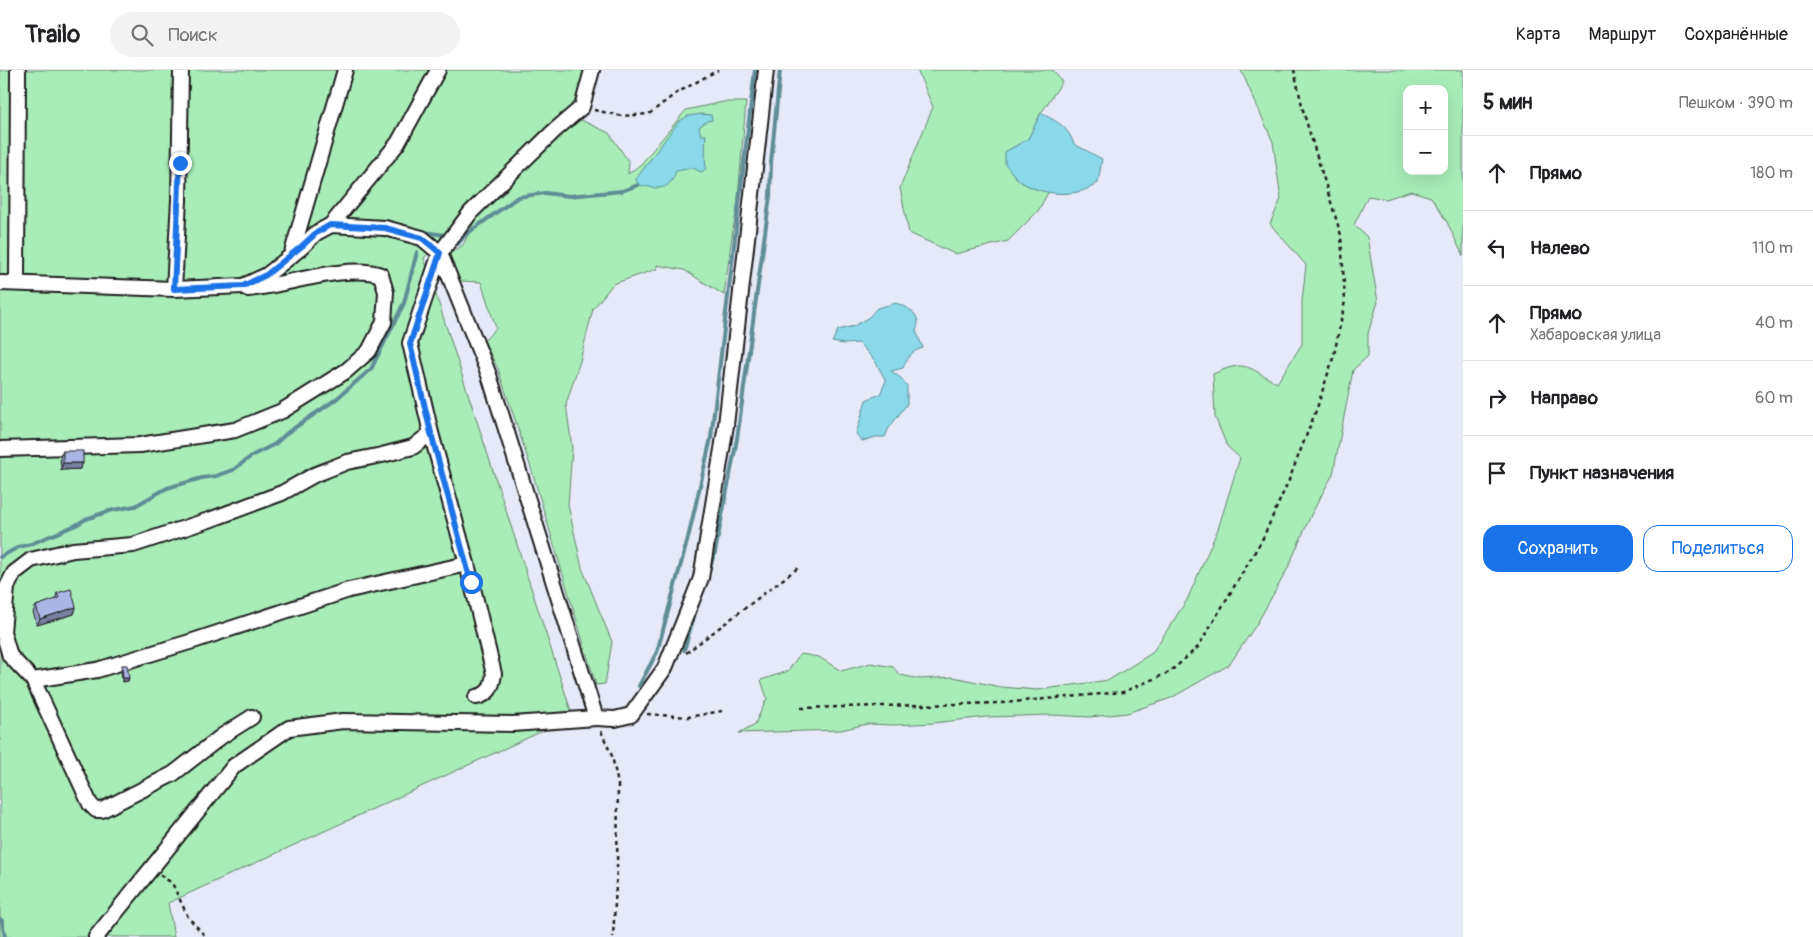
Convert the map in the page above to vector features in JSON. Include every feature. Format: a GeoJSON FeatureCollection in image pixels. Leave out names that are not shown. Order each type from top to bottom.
{"type":"FeatureCollection","features":[{"type":"Feature","properties":{"kind":"street"},"geometry":{"type":"LineString","coordinates":[[16,283],[18,70]]}},
{"type":"Feature","properties":{"kind":"street"},"geometry":{"type":"LineString","coordinates":[[174,289],[179,200],[181,70]]}},
{"type":"Feature","properties":{"kind":"street"},"geometry":{"type":"LineString","coordinates":[[291,256],[345,70]]}},
{"type":"Feature","properties":{"kind":"street"},"geometry":{"type":"LineString","coordinates":[[0,283],[174,289],[243,286],[266,275],[291,256],[316,233],[330,225],[398,143],[438,70]]}},
{"type":"Feature","properties":{"kind":"street"},"geometry":{"type":"LineString","coordinates":[[476,697],[488,692],[492,686],[494,674],[467,564],[431,433],[410,344],[440,253],[471,212],[554,131],[582,107],[592,70]]}},
{"type":"Feature","properties":{"kind":"street"},"geometry":{"type":"LineString","coordinates":[[96,937],[234,766],[290,728],[343,720],[514,724],[596,718],[615,719],[631,715],[665,668],[701,578],[726,425],[766,70]]}},
{"type":"Feature","properties":{"kind":"street"},"geometry":{"type":"LineString","coordinates":[[330,225],[385,228],[422,238],[440,253],[489,375],[596,718]]}},
{"type":"Feature","properties":{"kind":"street"},"geometry":{"type":"LineString","coordinates":[[0,449],[140,445],[235,430],[282,411],[346,371],[369,351],[384,322],[386,292],[381,274],[371,271],[347,272],[264,288],[248,289],[243,286]]}},
{"type":"Feature","properties":{"kind":"street"},"geometry":{"type":"LineString","coordinates":[[252,717],[222,736],[173,774],[102,810],[96,810],[90,804],[33,680],[10,656],[2,632],[7,587],[14,573],[31,560],[73,550],[133,545],[212,519],[282,493],[314,475],[347,462],[413,447],[431,433]]}},
{"type":"Feature","properties":{"kind":"street"},"geometry":{"type":"LineString","coordinates":[[33,680],[97,670],[349,590],[467,564]]}},
{"type":"Feature","properties":{"kind":"path"},"geometry":{"type":"LineString","coordinates":[[582,107],[622,116],[649,114],[675,94],[718,70]]}},
{"type":"Feature","properties":{"kind":"path"},"geometry":{"type":"LineString","coordinates":[[801,708],[1001,703],[1124,692],[1170,672],[1198,647],[1262,540],[1289,480],[1317,408],[1334,356],[1345,301],[1341,236],[1304,114],[1294,70]]}},
{"type":"Feature","properties":{"kind":"path"},"geometry":{"type":"LineString","coordinates":[[665,668],[799,567]]}},
{"type":"Feature","properties":{"kind":"path"},"geometry":{"type":"LineString","coordinates":[[631,715],[644,713],[688,717],[722,711]]}},
{"type":"Feature","properties":{"kind":"path"},"geometry":{"type":"LineString","coordinates":[[596,718],[612,756],[618,784],[617,868],[613,937]]}},
{"type":"Feature","properties":{"kind":"path"},"geometry":{"type":"LineString","coordinates":[[151,869],[172,883],[188,917],[206,937]]}},
{"type":"Feature","properties":{"kind":"green space"},"geometry":{"type":"Polygon","coordinates":[[[0,70],[596,70],[596,84],[424,258],[573,717],[168,903],[174,937],[105,937],[109,930],[93,937],[0,937],[0,70]]]}},
{"type":"Feature","properties":{"kind":"green space"},"geometry":{"type":"Polygon","coordinates":[[[917,70],[1053,70],[1062,82],[1041,113],[1028,139],[1005,152],[1014,176],[1022,183],[1033,188],[1049,191],[1038,211],[1008,241],[955,254],[909,233],[900,188],[933,107],[917,70]]]}},
{"type":"Feature","properties":{"kind":"green space"},"geometry":{"type":"Polygon","coordinates":[[[1241,70],[1463,70],[1463,256],[1447,222],[1431,197],[1411,191],[1386,199],[1368,196],[1354,225],[1367,237],[1378,302],[1368,333],[1368,356],[1353,370],[1333,474],[1311,515],[1287,570],[1256,625],[1229,665],[1171,698],[1127,713],[1090,717],[1052,715],[986,717],[933,723],[867,724],[841,730],[739,733],[755,724],[767,698],[761,680],[788,671],[800,654],[819,657],[841,671],[871,663],[893,667],[900,675],[920,679],[953,677],[1001,687],[1037,690],[1109,680],[1152,653],[1187,600],[1218,529],[1240,458],[1227,446],[1215,417],[1213,374],[1224,369],[1240,366],[1252,369],[1277,383],[1302,344],[1302,301],[1306,265],[1270,224],[1281,199],[1273,142],[1241,70]]]}},
{"type":"Feature","properties":{"kind":"green space"},"geometry":{"type":"Polygon","coordinates":[[[723,102],[746,102],[737,209],[724,295],[684,270],[657,265],[657,269],[613,284],[593,309],[580,361],[566,404],[572,448],[568,505],[582,568],[612,642],[605,684],[596,685],[531,468],[498,369],[484,341],[496,328],[481,282],[460,281],[448,255],[463,245],[477,216],[503,194],[541,153],[571,125],[581,120],[609,133],[629,162],[628,174],[641,164],[686,110],[723,102]]]}},
{"type":"Feature","properties":{"kind":"water"},"geometry":{"type":"Polygon","coordinates":[[[1041,113],[1065,128],[1074,144],[1102,159],[1098,183],[1081,191],[1061,194],[1051,193],[1031,187],[1020,181],[1013,174],[1005,164],[1005,152],[1028,139],[1041,113]]]}},
{"type":"Feature","properties":{"kind":"water"},"geometry":{"type":"Polygon","coordinates":[[[711,115],[712,120],[699,127],[701,135],[706,135],[706,169],[701,172],[693,168],[676,171],[670,183],[661,188],[638,185],[636,179],[678,122],[688,116],[711,115]]]}},
{"type":"Feature","properties":{"kind":"water"},"geometry":{"type":"Polygon","coordinates":[[[896,303],[906,307],[916,316],[918,325],[916,331],[923,348],[910,355],[903,368],[891,371],[902,379],[907,386],[907,404],[889,428],[885,437],[876,437],[862,441],[856,434],[866,400],[880,394],[886,381],[875,361],[859,343],[845,344],[832,342],[838,330],[854,326],[869,317],[877,308],[896,303]]]}},
{"type":"Feature","properties":{"kind":"building"},"geometry":{"type":"Polygon","coordinates":[[[63,451],[83,451],[83,463],[63,463],[63,451]]]}},
{"type":"Feature","properties":{"kind":"building"},"geometry":{"type":"Polygon","coordinates":[[[71,589],[76,607],[40,619],[36,606],[59,598],[57,593],[71,589]]]}},
{"type":"Feature","properties":{"kind":"building"},"geometry":{"type":"Polygon","coordinates":[[[122,665],[127,665],[129,678],[123,678],[122,665]]]}},
{"type":"Feature","properties":{"kind":"waterway"},"geometry":{"type":"LineString","coordinates":[[639,686],[657,652],[688,538],[711,438],[755,70]]}},
{"type":"Feature","properties":{"kind":"waterway"},"geometry":{"type":"LineString","coordinates":[[709,569],[715,552],[737,439],[770,196],[771,163],[780,70]]}},
{"type":"Feature","properties":{"kind":"waterway"},"geometry":{"type":"LineString","coordinates":[[458,244],[465,235],[518,197],[545,193],[569,196],[622,191],[638,185]]}},
{"type":"Feature","properties":{"kind":"waterway"},"geometry":{"type":"LineString","coordinates":[[424,232],[445,235]]}},
{"type":"Feature","properties":{"kind":"waterway"},"geometry":{"type":"LineString","coordinates":[[0,557],[86,519],[109,511],[135,506],[167,488],[233,470],[253,455],[275,444],[287,433],[335,400],[371,369],[404,303],[417,252]]}},
{"type":"Feature","properties":{"kind":"waterway"},"geometry":{"type":"LineString","coordinates":[[684,650],[699,600]]}},
{"type":"Feature","properties":{"kind":"waterway"},"geometry":{"type":"LineString","coordinates":[[0,919],[5,937]]}},
{"type":"Feature","properties":{"kind":"route"},"geometry":{"type":"LineString","coordinates":[[180,163],[174,289],[243,286],[266,275],[316,233],[330,225],[385,228],[422,238],[440,253],[410,344],[422,398],[471,582]]}}]}
